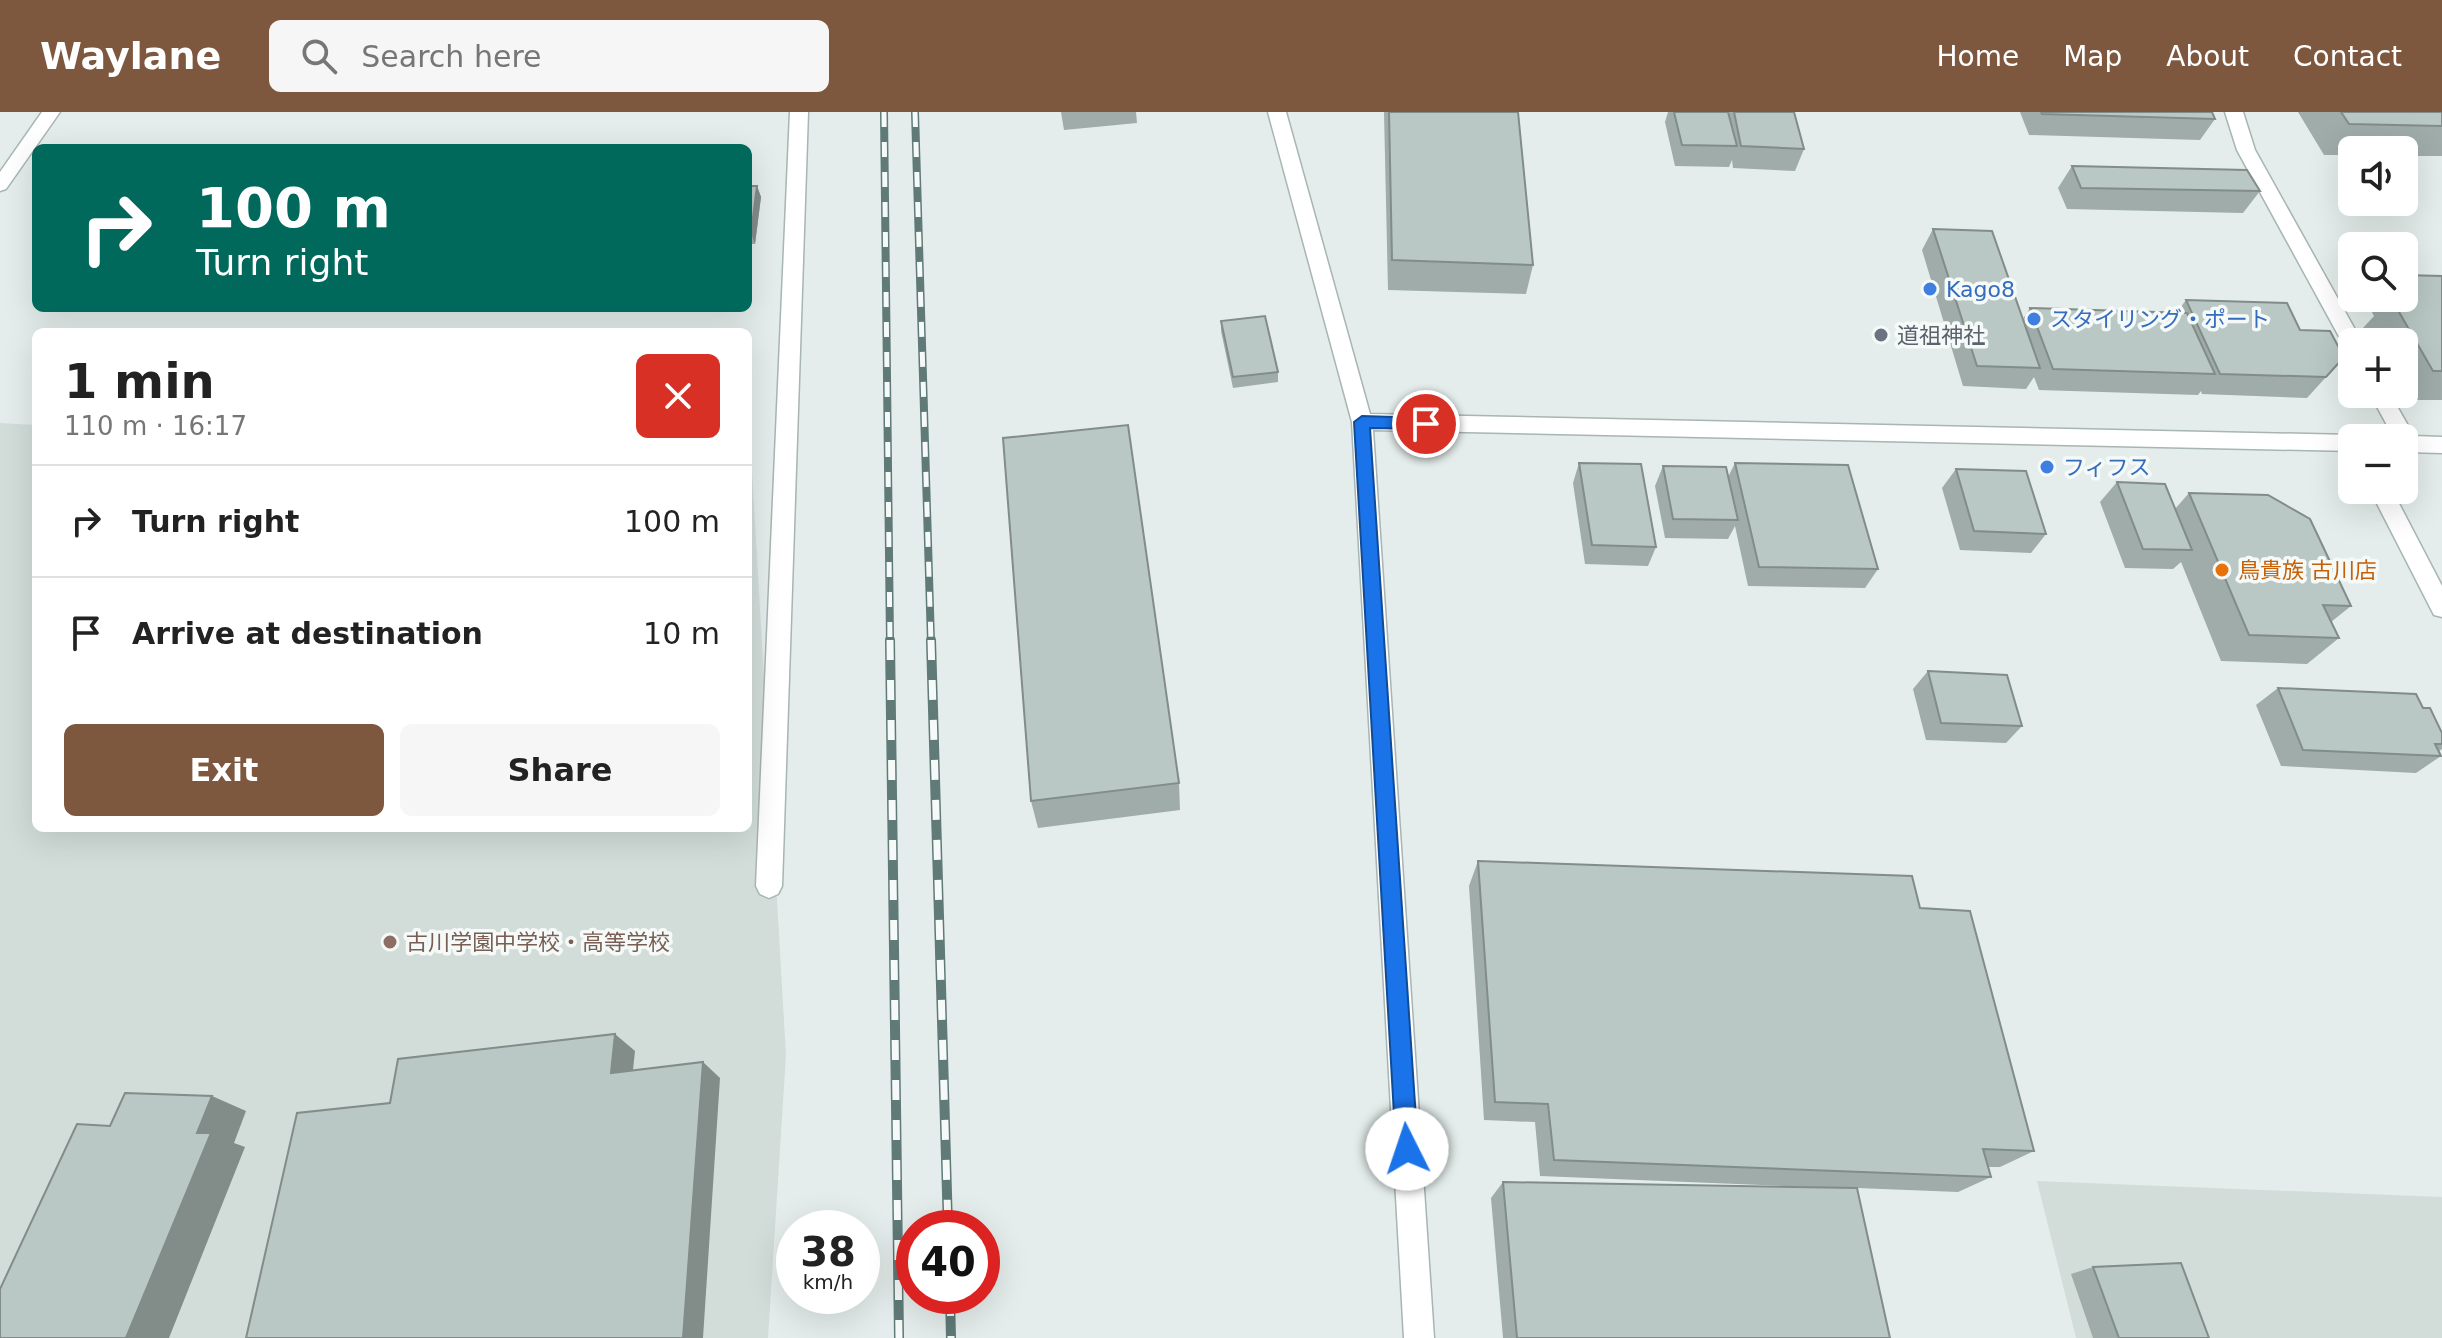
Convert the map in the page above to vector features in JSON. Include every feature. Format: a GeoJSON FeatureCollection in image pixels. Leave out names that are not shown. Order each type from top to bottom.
{"type":"FeatureCollection","features":[{"type":"Feature","properties":{"kind":"street"},"geometry":{"type":"LineString","coordinates":[[0,185],[51,112]]}},
{"type":"Feature","properties":{"kind":"street"},"geometry":{"type":"LineString","coordinates":[[769,886],[799,112]]}},
{"type":"Feature","properties":{"kind":"street"},"geometry":{"type":"LineString","coordinates":[[1277,112],[1362,422],[1419,1338]]}},
{"type":"Feature","properties":{"kind":"street"},"geometry":{"type":"LineString","coordinates":[[2234,112],[2246,150],[2344,328]]}},
{"type":"Feature","properties":{"kind":"street"},"geometry":{"type":"LineString","coordinates":[[1362,422],[2338,443]]}},
{"type":"Feature","properties":{"kind":"street"},"geometry":{"type":"LineString","coordinates":[[2418,444],[2442,445]]}},
{"type":"Feature","properties":{"kind":"street"},"geometry":{"type":"LineString","coordinates":[[2388,504],[2442,608]]}},
{"type":"Feature","properties":{"kind":"shaded area","name":"古川学園中学校・高等学校"},"geometry":{"type":"Polygon","coordinates":[[[0,423],[32,425],[32,832],[752,832],[752,471],[786,1055],[768,1338],[0,1338],[0,423]]]}},
{"type":"Feature","properties":{"kind":"shaded area"},"geometry":{"type":"Polygon","coordinates":[[[2037,1181],[2442,1197],[2442,1338],[2076,1338],[2037,1181]]]}},
{"type":"Feature","properties":{"kind":"building"},"geometry":{"type":"Polygon","coordinates":[[[1389,112],[1518,112],[1533,265],[1392,260],[1389,112]]]}},
{"type":"Feature","properties":{"kind":"building"},"geometry":{"type":"Polygon","coordinates":[[[1674,112],[1728,112],[1737,146],[1682,145],[1674,112]]]}},
{"type":"Feature","properties":{"kind":"building"},"geometry":{"type":"Polygon","coordinates":[[[1734,112],[1794,112],[1804,149],[1741,146],[1734,112]]]}},
{"type":"Feature","properties":{"kind":"building"},"geometry":{"type":"Polygon","coordinates":[[[2212,112],[2215,119],[2042,114],[2212,112]]]}},
{"type":"Feature","properties":{"kind":"building"},"geometry":{"type":"Polygon","coordinates":[[[2341,112],[2442,112],[2442,126],[2349,124],[2341,112]]]}},
{"type":"Feature","properties":{"kind":"building"},"geometry":{"type":"Polygon","coordinates":[[[2072,166],[2247,170],[2260,191],[2081,188],[2072,166]]]}},
{"type":"Feature","properties":{"kind":"building"},"geometry":{"type":"Polygon","coordinates":[[[752,186],[757,186],[752,225],[752,186]]]}},
{"type":"Feature","properties":{"kind":"building"},"geometry":{"type":"Polygon","coordinates":[[[1933,229],[1992,231],[2040,368],[1977,366],[1933,229]]]}},
{"type":"Feature","properties":{"kind":"building"},"geometry":{"type":"Polygon","coordinates":[[[2418,275],[2442,276],[2442,371],[2433,371],[2418,345],[2418,328],[2408,328],[2399,312],[2418,312],[2418,275]]]}},
{"type":"Feature","properties":{"kind":"building"},"geometry":{"type":"Polygon","coordinates":[[[2186,300],[2287,303],[2300,330],[2330,331],[2338,346],[2338,364],[2326,377],[2220,374],[2186,300]]]}},
{"type":"Feature","properties":{"kind":"building"},"geometry":{"type":"Polygon","coordinates":[[[2030,308],[2187,313],[2215,374],[2053,369],[2030,308]]]}},
{"type":"Feature","properties":{"kind":"building"},"geometry":{"type":"Polygon","coordinates":[[[1265,316],[1278,372],[1233,377],[1221,321],[1265,316]]]}},
{"type":"Feature","properties":{"kind":"building"},"geometry":{"type":"Polygon","coordinates":[[[1128,425],[1179,783],[1031,801],[1003,438],[1128,425]]]}},
{"type":"Feature","properties":{"kind":"building"},"geometry":{"type":"Polygon","coordinates":[[[1579,463],[1641,464],[1656,547],[1592,545],[1579,463]]]}},
{"type":"Feature","properties":{"kind":"building"},"geometry":{"type":"Polygon","coordinates":[[[1735,463],[1848,465],[1878,569],[1759,567],[1735,463]]]}},
{"type":"Feature","properties":{"kind":"building"},"geometry":{"type":"Polygon","coordinates":[[[1663,466],[1726,467],[1738,520],[1673,519],[1663,466]]]}},
{"type":"Feature","properties":{"kind":"building"},"geometry":{"type":"Polygon","coordinates":[[[1956,469],[2026,471],[2046,534],[1974,531],[1956,469]]]}},
{"type":"Feature","properties":{"kind":"building"},"geometry":{"type":"Polygon","coordinates":[[[2117,482],[2165,484],[2192,550],[2143,549],[2117,482]]]}},
{"type":"Feature","properties":{"kind":"building"},"geometry":{"type":"Polygon","coordinates":[[[2189,493],[2268,495],[2310,519],[2351,606],[2323,605],[2339,638],[2249,635],[2189,493]]]}},
{"type":"Feature","properties":{"kind":"building"},"geometry":{"type":"Polygon","coordinates":[[[1928,671],[2007,675],[2022,726],[1941,723],[1928,671]]]}},
{"type":"Feature","properties":{"kind":"building"},"geometry":{"type":"Polygon","coordinates":[[[2278,688],[2416,694],[2423,708],[2430,708],[2442,733],[2442,744],[2435,744],[2441,756],[2303,750],[2278,688]]]}},
{"type":"Feature","properties":{"kind":"building"},"geometry":{"type":"Polygon","coordinates":[[[1478,861],[1912,876],[1920,908],[1970,911],[2034,1151],[1983,1149],[1991,1177],[1554,1160],[1548,1104],[1495,1102],[1478,861]]]}},
{"type":"Feature","properties":{"kind":"building"},"geometry":{"type":"Polygon","coordinates":[[[615,1034],[611,1073],[703,1062],[683,1338],[246,1338],[297,1113],[390,1103],[398,1059],[615,1034]]]}},
{"type":"Feature","properties":{"kind":"building"},"geometry":{"type":"Polygon","coordinates":[[[125,1093],[212,1096],[197,1133],[211,1133],[126,1338],[0,1338],[0,1289],[77,1124],[110,1126],[125,1093]]]}},
{"type":"Feature","properties":{"kind":"building"},"geometry":{"type":"Polygon","coordinates":[[[1503,1182],[1857,1188],[1890,1338],[1517,1338],[1503,1182]]]}},
{"type":"Feature","properties":{"kind":"building"},"geometry":{"type":"Polygon","coordinates":[[[2181,1263],[2209,1338],[2119,1338],[2093,1267],[2181,1263]]]}},
{"type":"Feature","properties":{"kind":"railway"},"geometry":{"type":"LineString","coordinates":[[884,112],[890,642]]}},
{"type":"Feature","properties":{"kind":"railway"},"geometry":{"type":"LineString","coordinates":[[915,112],[931,642]]}},
{"type":"Feature","properties":{"kind":"railway"},"geometry":{"type":"LineString","coordinates":[[890,640],[899,1338]]}},
{"type":"Feature","properties":{"kind":"railway"},"geometry":{"type":"LineString","coordinates":[[931,640],[947,1210]]}},
{"type":"Feature","properties":{"kind":"railway"},"geometry":{"type":"LineString","coordinates":[[950,1314],[951,1338]]}},
{"type":"Feature","properties":{"kind":"place","name":"Kago8"},"geometry":{"type":"Point","coordinates":[1930,289]}},
{"type":"Feature","properties":{"kind":"place","name":"スタイリング・ポート"},"geometry":{"type":"Point","coordinates":[2034,319]}},
{"type":"Feature","properties":{"kind":"place","name":"道祖神社"},"geometry":{"type":"Point","coordinates":[1881,335]}},
{"type":"Feature","properties":{"kind":"place","name":"フィフス"},"geometry":{"type":"Point","coordinates":[2047,467]}},
{"type":"Feature","properties":{"kind":"place","name":"鳥貴族 古川店"},"geometry":{"type":"Point","coordinates":[2222,570]}},
{"type":"Feature","properties":{"kind":"place","name":"古川学園中学校・高等学校"},"geometry":{"type":"Point","coordinates":[390,942]}},
{"type":"Feature","properties":{"kind":"route"},"geometry":{"type":"LineString","coordinates":[[1407,1149],[1362,422],[1426,424]]}}]}
